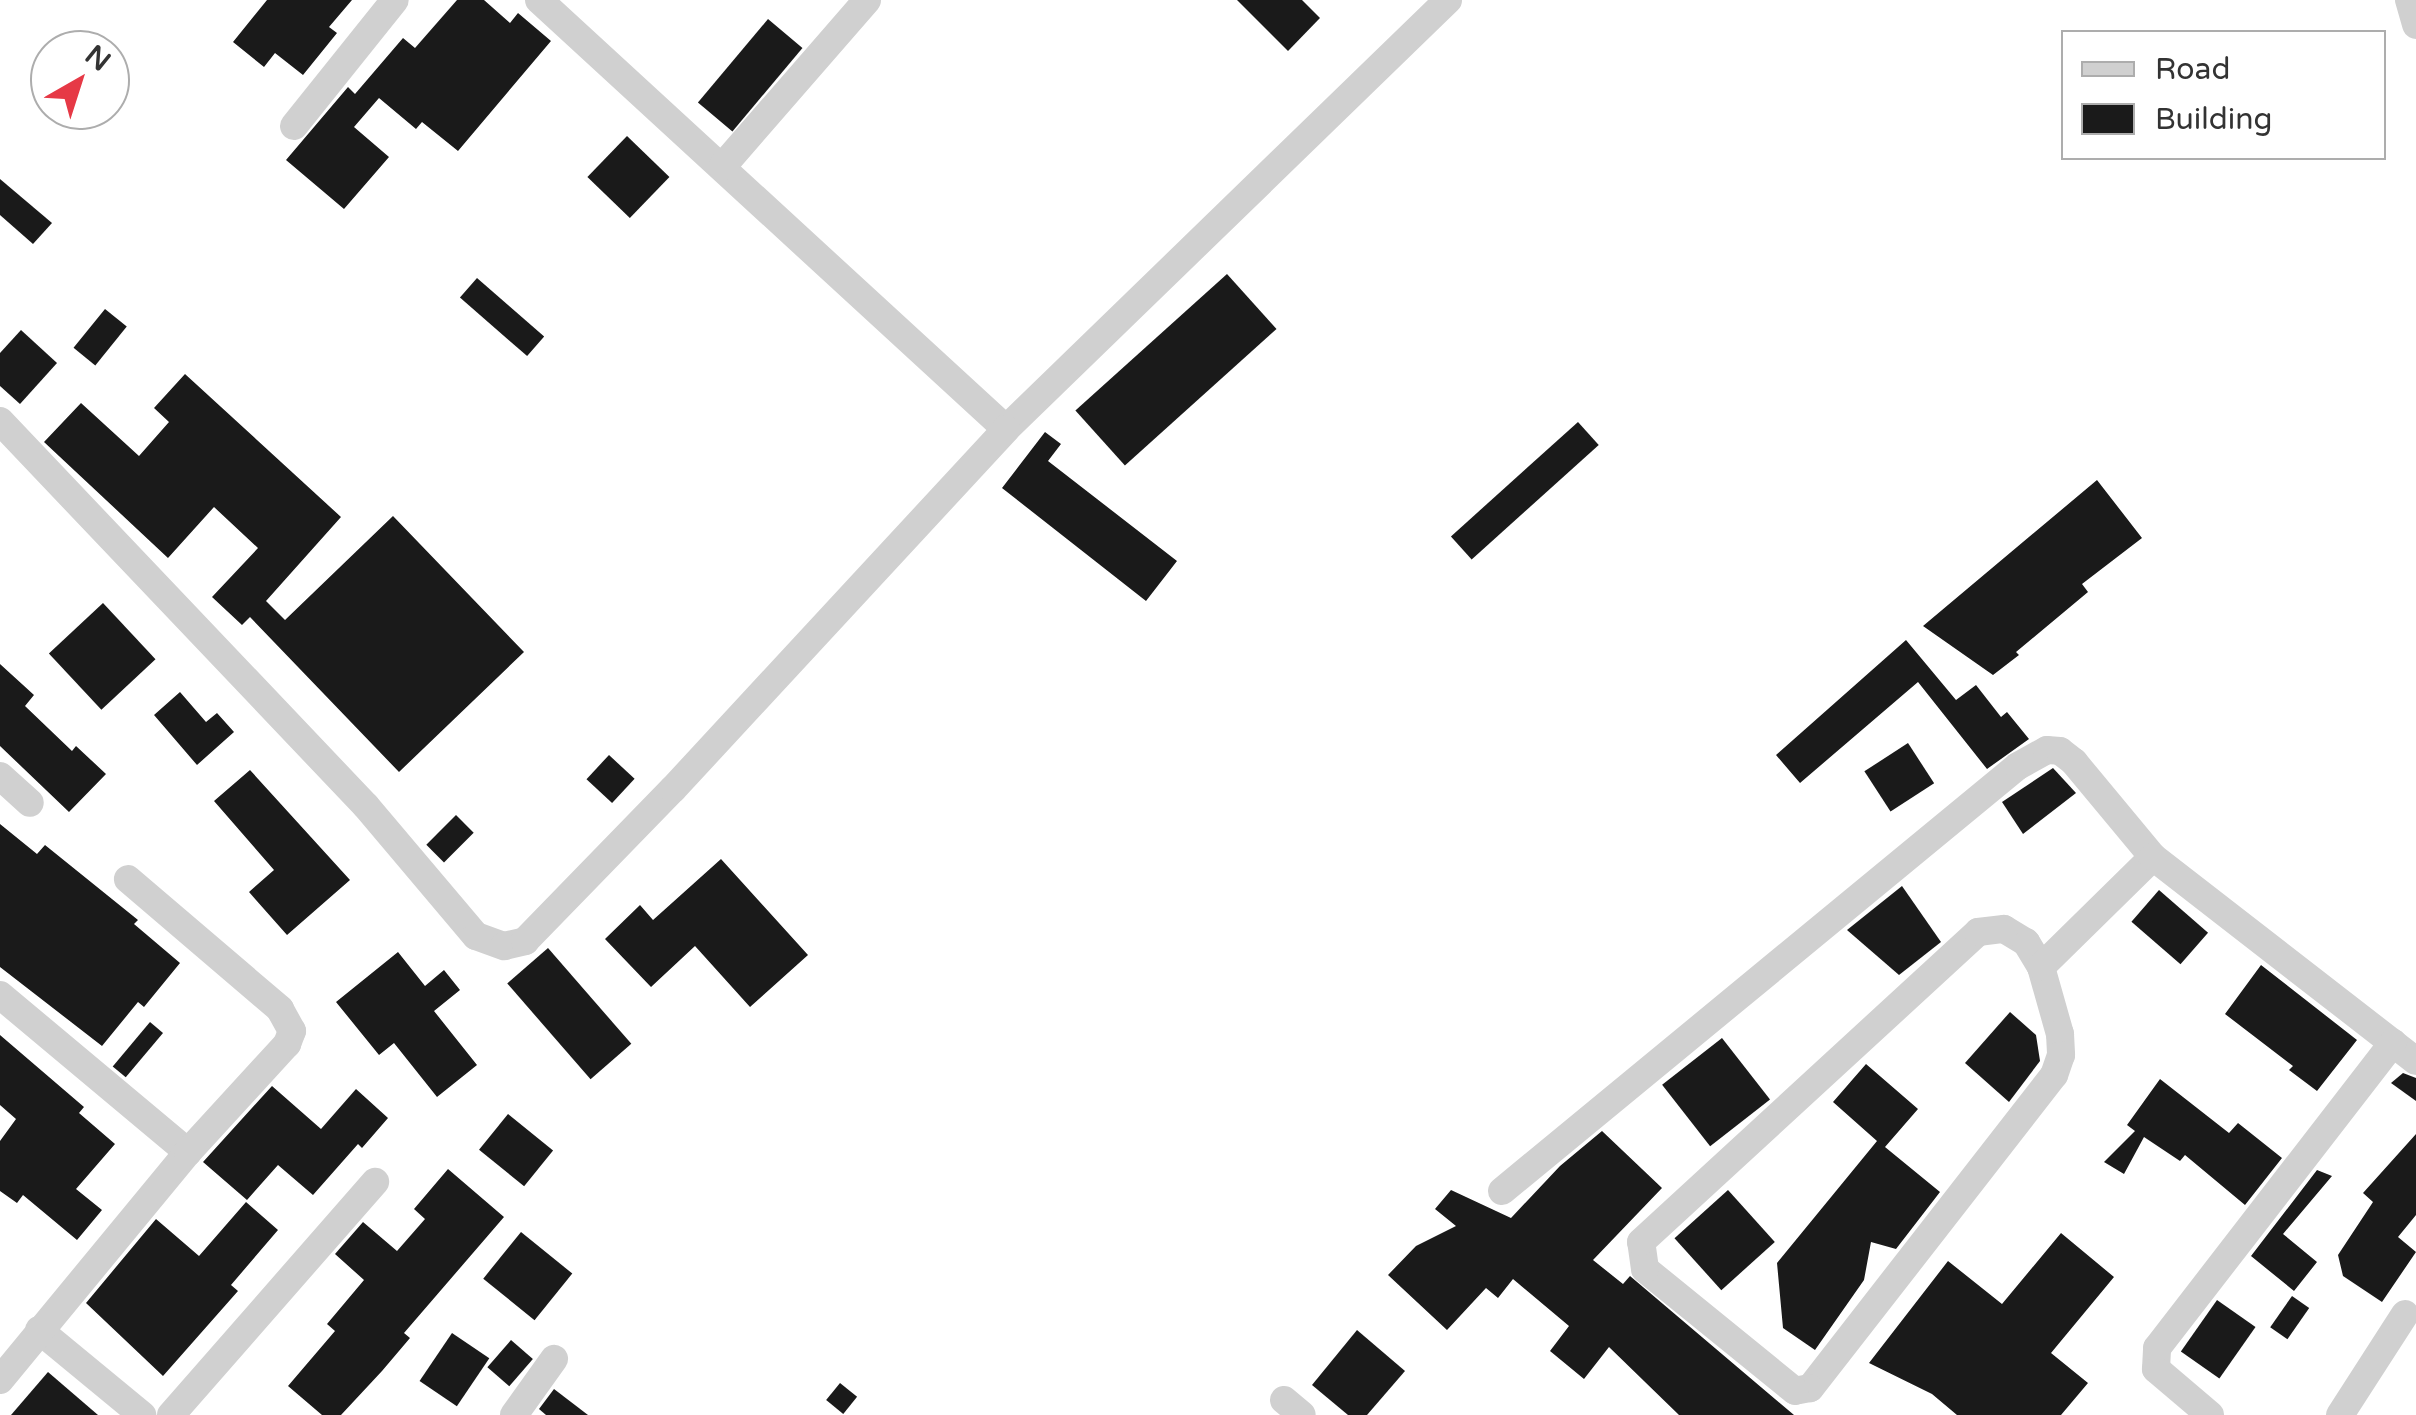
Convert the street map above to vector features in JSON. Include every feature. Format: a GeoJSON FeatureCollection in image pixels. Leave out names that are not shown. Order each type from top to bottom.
{"type":"FeatureCollection","features":[{"type":"Feature","properties":{"kind":"street"},"geometry":{"type":"LineString","coordinates":[[294,126],[395,0]]}},
{"type":"Feature","properties":{"kind":"street"},"geometry":{"type":"LineString","coordinates":[[539,0],[1006,428]]}},
{"type":"Feature","properties":{"kind":"street"},"geometry":{"type":"LineString","coordinates":[[722,167],[867,0]]}},
{"type":"Feature","properties":{"kind":"street"},"geometry":{"type":"LineString","coordinates":[[2408,0],[2416,25]]}},
{"type":"Feature","properties":{"kind":"street"},"geometry":{"type":"LineString","coordinates":[[0,421],[366,806],[476,936],[504,946],[525,941],[673,789],[1006,428],[1434,5]]}},
{"type":"Feature","properties":{"kind":"street"},"geometry":{"type":"LineString","coordinates":[[1502,1191],[2036,755],[2060,752],[2074,762],[2153,856],[2416,1061]]}},
{"type":"Feature","properties":{"kind":"street"},"geometry":{"type":"LineString","coordinates":[[0,776],[30,803]]}},
{"type":"Feature","properties":{"kind":"street"},"geometry":{"type":"LineString","coordinates":[[2041,967],[2153,856]]}},
{"type":"Feature","properties":{"kind":"street"},"geometry":{"type":"LineString","coordinates":[[0,1380],[188,1152],[287,1044],[292,1031],[290,1020],[128,879]]}},
{"type":"Feature","properties":{"kind":"street"},"geometry":{"type":"LineString","coordinates":[[2004,929],[2026,942],[2041,967],[2060,1034],[2061,1056],[2054,1075],[1810,1388],[1795,1391],[1646,1269],[1641,1242],[1652,1228],[1978,932],[2004,929]]}},
{"type":"Feature","properties":{"kind":"street"},"geometry":{"type":"LineString","coordinates":[[0,996],[188,1152]]}},
{"type":"Feature","properties":{"kind":"street"},"geometry":{"type":"LineString","coordinates":[[2210,1415],[2156,1369],[2157,1348],[2393,1042]]}},
{"type":"Feature","properties":{"kind":"street"},"geometry":{"type":"LineString","coordinates":[[171,1415],[375,1182]]}},
{"type":"Feature","properties":{"kind":"street"},"geometry":{"type":"LineString","coordinates":[[2340,1415],[2405,1314]]}},
{"type":"Feature","properties":{"kind":"street"},"geometry":{"type":"LineString","coordinates":[[40,1330],[142,1415]]}},
{"type":"Feature","properties":{"kind":"street"},"geometry":{"type":"LineString","coordinates":[[514,1415],[554,1359]]}},
{"type":"Feature","properties":{"kind":"building"},"geometry":{"type":"Polygon","coordinates":[[[267,0],[352,0],[329,27],[337,33],[303,75],[275,53],[264,67],[233,42],[267,0]]]}},
{"type":"Feature","properties":{"kind":"building"},"geometry":{"type":"Polygon","coordinates":[[[457,0],[484,0],[510,23],[518,13],[551,41],[458,151],[422,122],[416,129],[379,98],[354,127],[389,157],[344,209],[286,160],[348,87],[355,94],[403,38],[415,48],[457,0]]]}},
{"type":"Feature","properties":{"kind":"building"},"geometry":{"type":"Polygon","coordinates":[[[1237,0],[1302,0],[1320,18],[1288,51],[1237,0]]]}},
{"type":"Feature","properties":{"kind":"building"},"geometry":{"type":"Polygon","coordinates":[[[768,19],[802,48],[732,131],[698,102],[768,19]]]}},
{"type":"Feature","properties":{"kind":"building"},"geometry":{"type":"Polygon","coordinates":[[[627,136],[669,177],[630,218],[587,177],[627,136]]]}},
{"type":"Feature","properties":{"kind":"building"},"geometry":{"type":"Polygon","coordinates":[[[0,179],[52,223],[33,244],[0,215],[0,179]]]}},
{"type":"Feature","properties":{"kind":"building"},"geometry":{"type":"Polygon","coordinates":[[[1227,274],[1277,329],[1125,465],[1075,411],[1227,274]]]}},
{"type":"Feature","properties":{"kind":"building"},"geometry":{"type":"Polygon","coordinates":[[[477,278],[544,336],[527,356],[460,298],[477,278]]]}},
{"type":"Feature","properties":{"kind":"building"},"geometry":{"type":"Polygon","coordinates":[[[105,309],[127,327],[95,365],[74,348],[105,309]]]}},
{"type":"Feature","properties":{"kind":"building"},"geometry":{"type":"Polygon","coordinates":[[[21,330],[57,363],[20,404],[0,386],[0,353],[21,330]]]}},
{"type":"Feature","properties":{"kind":"building"},"geometry":{"type":"Polygon","coordinates":[[[185,374],[341,517],[266,601],[285,620],[393,516],[524,652],[399,772],[250,617],[242,625],[212,597],[258,548],[214,507],[168,558],[44,442],[81,403],[139,456],[169,422],[154,408],[185,374]]]}},
{"type":"Feature","properties":{"kind":"building"},"geometry":{"type":"Polygon","coordinates":[[[1578,422],[1599,445],[1472,559],[1451,536],[1578,422]]]}},
{"type":"Feature","properties":{"kind":"building"},"geometry":{"type":"Polygon","coordinates":[[[1045,432],[1061,444],[1048,461],[1177,561],[1146,601],[1002,488],[1045,432]]]}},
{"type":"Feature","properties":{"kind":"building"},"geometry":{"type":"Polygon","coordinates":[[[2097,480],[2142,538],[2082,584],[2088,592],[2016,652],[2019,655],[1993,675],[1923,626],[2097,480]]]}},
{"type":"Feature","properties":{"kind":"building"},"geometry":{"type":"Polygon","coordinates":[[[103,603],[156,659],[101,710],[49,653],[103,603]]]}},
{"type":"Feature","properties":{"kind":"building"},"geometry":{"type":"Polygon","coordinates":[[[1906,640],[1956,700],[1976,685],[2001,717],[2007,712],[2029,739],[1987,769],[1918,682],[1800,783],[1776,755],[1906,640]]]}},
{"type":"Feature","properties":{"kind":"building"},"geometry":{"type":"Polygon","coordinates":[[[0,664],[34,695],[25,706],[72,751],[76,746],[106,774],[69,812],[0,746],[0,664]]]}},
{"type":"Feature","properties":{"kind":"building"},"geometry":{"type":"Polygon","coordinates":[[[180,692],[206,722],[217,713],[234,732],[197,765],[154,715],[180,692]]]}},
{"type":"Feature","properties":{"kind":"building"},"geometry":{"type":"Polygon","coordinates":[[[1908,743],[1934,783],[1891,812],[1864,771],[1908,743]]]}},
{"type":"Feature","properties":{"kind":"building"},"geometry":{"type":"Polygon","coordinates":[[[609,755],[635,779],[612,803],[586,779],[609,755]]]}},
{"type":"Feature","properties":{"kind":"building"},"geometry":{"type":"Polygon","coordinates":[[[2053,768],[2076,793],[2023,834],[2002,802],[2053,768]]]}},
{"type":"Feature","properties":{"kind":"building"},"geometry":{"type":"Polygon","coordinates":[[[250,770],[350,880],[287,935],[249,892],[274,870],[214,801],[250,770]]]}},
{"type":"Feature","properties":{"kind":"building"},"geometry":{"type":"Polygon","coordinates":[[[456,815],[474,833],[444,862],[426,845],[456,815]]]}},
{"type":"Feature","properties":{"kind":"building"},"geometry":{"type":"Polygon","coordinates":[[[0,824],[37,854],[45,845],[138,920],[134,924],[180,963],[144,1007],[138,1002],[102,1046],[0,967],[0,824]]]}},
{"type":"Feature","properties":{"kind":"building"},"geometry":{"type":"Polygon","coordinates":[[[721,859],[808,955],[750,1007],[695,946],[651,987],[605,939],[640,905],[653,920],[721,859]]]}},
{"type":"Feature","properties":{"kind":"building"},"geometry":{"type":"Polygon","coordinates":[[[1902,886],[1941,942],[1899,975],[1847,930],[1902,886]]]}},
{"type":"Feature","properties":{"kind":"building"},"geometry":{"type":"Polygon","coordinates":[[[2159,890],[2208,933],[2181,964],[2131,922],[2159,890]]]}},
{"type":"Feature","properties":{"kind":"building"},"geometry":{"type":"Polygon","coordinates":[[[548,948],[631,1044],[591,1079],[507,983],[548,948]]]}},
{"type":"Feature","properties":{"kind":"building"},"geometry":{"type":"Polygon","coordinates":[[[398,952],[425,986],[444,970],[460,990],[434,1011],[477,1065],[437,1097],[394,1043],[379,1055],[336,1002],[398,952]]]}},
{"type":"Feature","properties":{"kind":"building"},"geometry":{"type":"Polygon","coordinates":[[[2261,965],[2357,1040],[2317,1091],[2289,1070],[2293,1066],[2225,1014],[2261,965]]]}},
{"type":"Feature","properties":{"kind":"building"},"geometry":{"type":"Polygon","coordinates":[[[2010,1012],[2036,1035],[2040,1061],[2009,1102],[1965,1063],[2010,1012]]]}},
{"type":"Feature","properties":{"kind":"building"},"geometry":{"type":"Polygon","coordinates":[[[150,1022],[163,1033],[126,1077],[113,1066],[150,1022]]]}},
{"type":"Feature","properties":{"kind":"building"},"geometry":{"type":"Polygon","coordinates":[[[0,1035],[84,1107],[79,1113],[115,1144],[76,1189],[102,1210],[77,1240],[23,1195],[17,1203],[0,1191],[0,1141],[16,1119],[0,1105],[0,1035]]]}},
{"type":"Feature","properties":{"kind":"building"},"geometry":{"type":"Polygon","coordinates":[[[1722,1038],[1770,1099],[1710,1146],[1662,1085],[1722,1038]]]}},
{"type":"Feature","properties":{"kind":"building"},"geometry":{"type":"Polygon","coordinates":[[[1866,1064],[1918,1109],[1885,1147],[1940,1192],[1896,1249],[1871,1242],[1864,1280],[1815,1350],[1783,1328],[1777,1263],[1877,1141],[1833,1102],[1866,1064]]]}},
{"type":"Feature","properties":{"kind":"building"},"geometry":{"type":"Polygon","coordinates":[[[2403,1073],[2416,1078],[2416,1101],[2391,1083],[2403,1073]]]}},
{"type":"Feature","properties":{"kind":"building"},"geometry":{"type":"Polygon","coordinates":[[[2160,1079],[2229,1133],[2238,1123],[2282,1158],[2245,1205],[2185,1155],[2180,1161],[2144,1137],[2124,1174],[2104,1162],[2135,1131],[2127,1125],[2160,1079]]]}},
{"type":"Feature","properties":{"kind":"building"},"geometry":{"type":"Polygon","coordinates":[[[272,1086],[321,1129],[356,1089],[388,1118],[362,1148],[358,1144],[313,1195],[278,1165],[247,1200],[203,1162],[272,1086]]]}},
{"type":"Feature","properties":{"kind":"building"},"geometry":{"type":"Polygon","coordinates":[[[508,1114],[553,1151],[524,1186],[479,1150],[508,1114]]]}},
{"type":"Feature","properties":{"kind":"building"},"geometry":{"type":"Polygon","coordinates":[[[1602,1131],[1662,1188],[1593,1260],[1623,1284],[1630,1276],[1794,1415],[1679,1415],[1609,1347],[1584,1379],[1550,1351],[1569,1326],[1513,1279],[1498,1298],[1486,1288],[1447,1330],[1388,1275],[1416,1246],[1456,1226],[1435,1209],[1451,1190],[1511,1218],[1560,1166],[1602,1131]]]}},
{"type":"Feature","properties":{"kind":"building"},"geometry":{"type":"Polygon","coordinates":[[[2416,1134],[2416,1215],[2398,1237],[2416,1252],[2382,1302],[2343,1276],[2338,1255],[2373,1202],[2363,1193],[2416,1134]]]}},
{"type":"Feature","properties":{"kind":"building"},"geometry":{"type":"Polygon","coordinates":[[[448,1169],[504,1217],[404,1333],[410,1338],[382,1371],[341,1415],[322,1415],[288,1386],[335,1331],[327,1324],[364,1280],[335,1254],[363,1222],[397,1251],[425,1219],[414,1209],[448,1169]]]}},
{"type":"Feature","properties":{"kind":"building"},"geometry":{"type":"Polygon","coordinates":[[[2317,1170],[2332,1176],[2283,1234],[2317,1262],[2294,1291],[2251,1256],[2317,1170]]]}},
{"type":"Feature","properties":{"kind":"building"},"geometry":{"type":"Polygon","coordinates":[[[1728,1190],[1775,1242],[1721,1290],[1674,1238],[1728,1190]]]}},
{"type":"Feature","properties":{"kind":"building"},"geometry":{"type":"Polygon","coordinates":[[[246,1202],[278,1230],[231,1285],[238,1291],[163,1376],[86,1303],[156,1219],[199,1256],[246,1202]]]}},
{"type":"Feature","properties":{"kind":"building"},"geometry":{"type":"Polygon","coordinates":[[[521,1232],[572,1274],[535,1320],[483,1279],[521,1232]]]}},
{"type":"Feature","properties":{"kind":"building"},"geometry":{"type":"Polygon","coordinates":[[[2061,1233],[2114,1277],[2051,1353],[2088,1383],[2061,1415],[1957,1415],[1932,1394],[1869,1363],[1948,1261],[2002,1304],[2061,1233]]]}},
{"type":"Feature","properties":{"kind":"building"},"geometry":{"type":"Polygon","coordinates":[[[2292,1296],[2309,1308],[2287,1339],[2270,1327],[2292,1296]]]}},
{"type":"Feature","properties":{"kind":"building"},"geometry":{"type":"Polygon","coordinates":[[[2217,1300],[2256,1327],[2219,1379],[2181,1352],[2217,1300]]]}},
{"type":"Feature","properties":{"kind":"building"},"geometry":{"type":"Polygon","coordinates":[[[1357,1330],[1405,1371],[1367,1415],[1348,1415],[1312,1385],[1357,1330]]]}},
{"type":"Feature","properties":{"kind":"building"},"geometry":{"type":"Polygon","coordinates":[[[452,1333],[489,1358],[457,1406],[420,1381],[452,1333]]]}},
{"type":"Feature","properties":{"kind":"building"},"geometry":{"type":"Polygon","coordinates":[[[511,1340],[533,1359],[509,1386],[487,1367],[511,1340]]]}},
{"type":"Feature","properties":{"kind":"building"},"geometry":{"type":"Polygon","coordinates":[[[48,1372],[98,1415],[11,1415],[48,1372]]]}},
{"type":"Feature","properties":{"kind":"building"},"geometry":{"type":"Polygon","coordinates":[[[840,1383],[857,1397],[843,1414],[826,1400],[840,1383]]]}},
{"type":"Feature","properties":{"kind":"building"},"geometry":{"type":"Polygon","coordinates":[[[554,1389],[588,1415],[546,1415],[539,1409],[554,1389]]]}}]}
